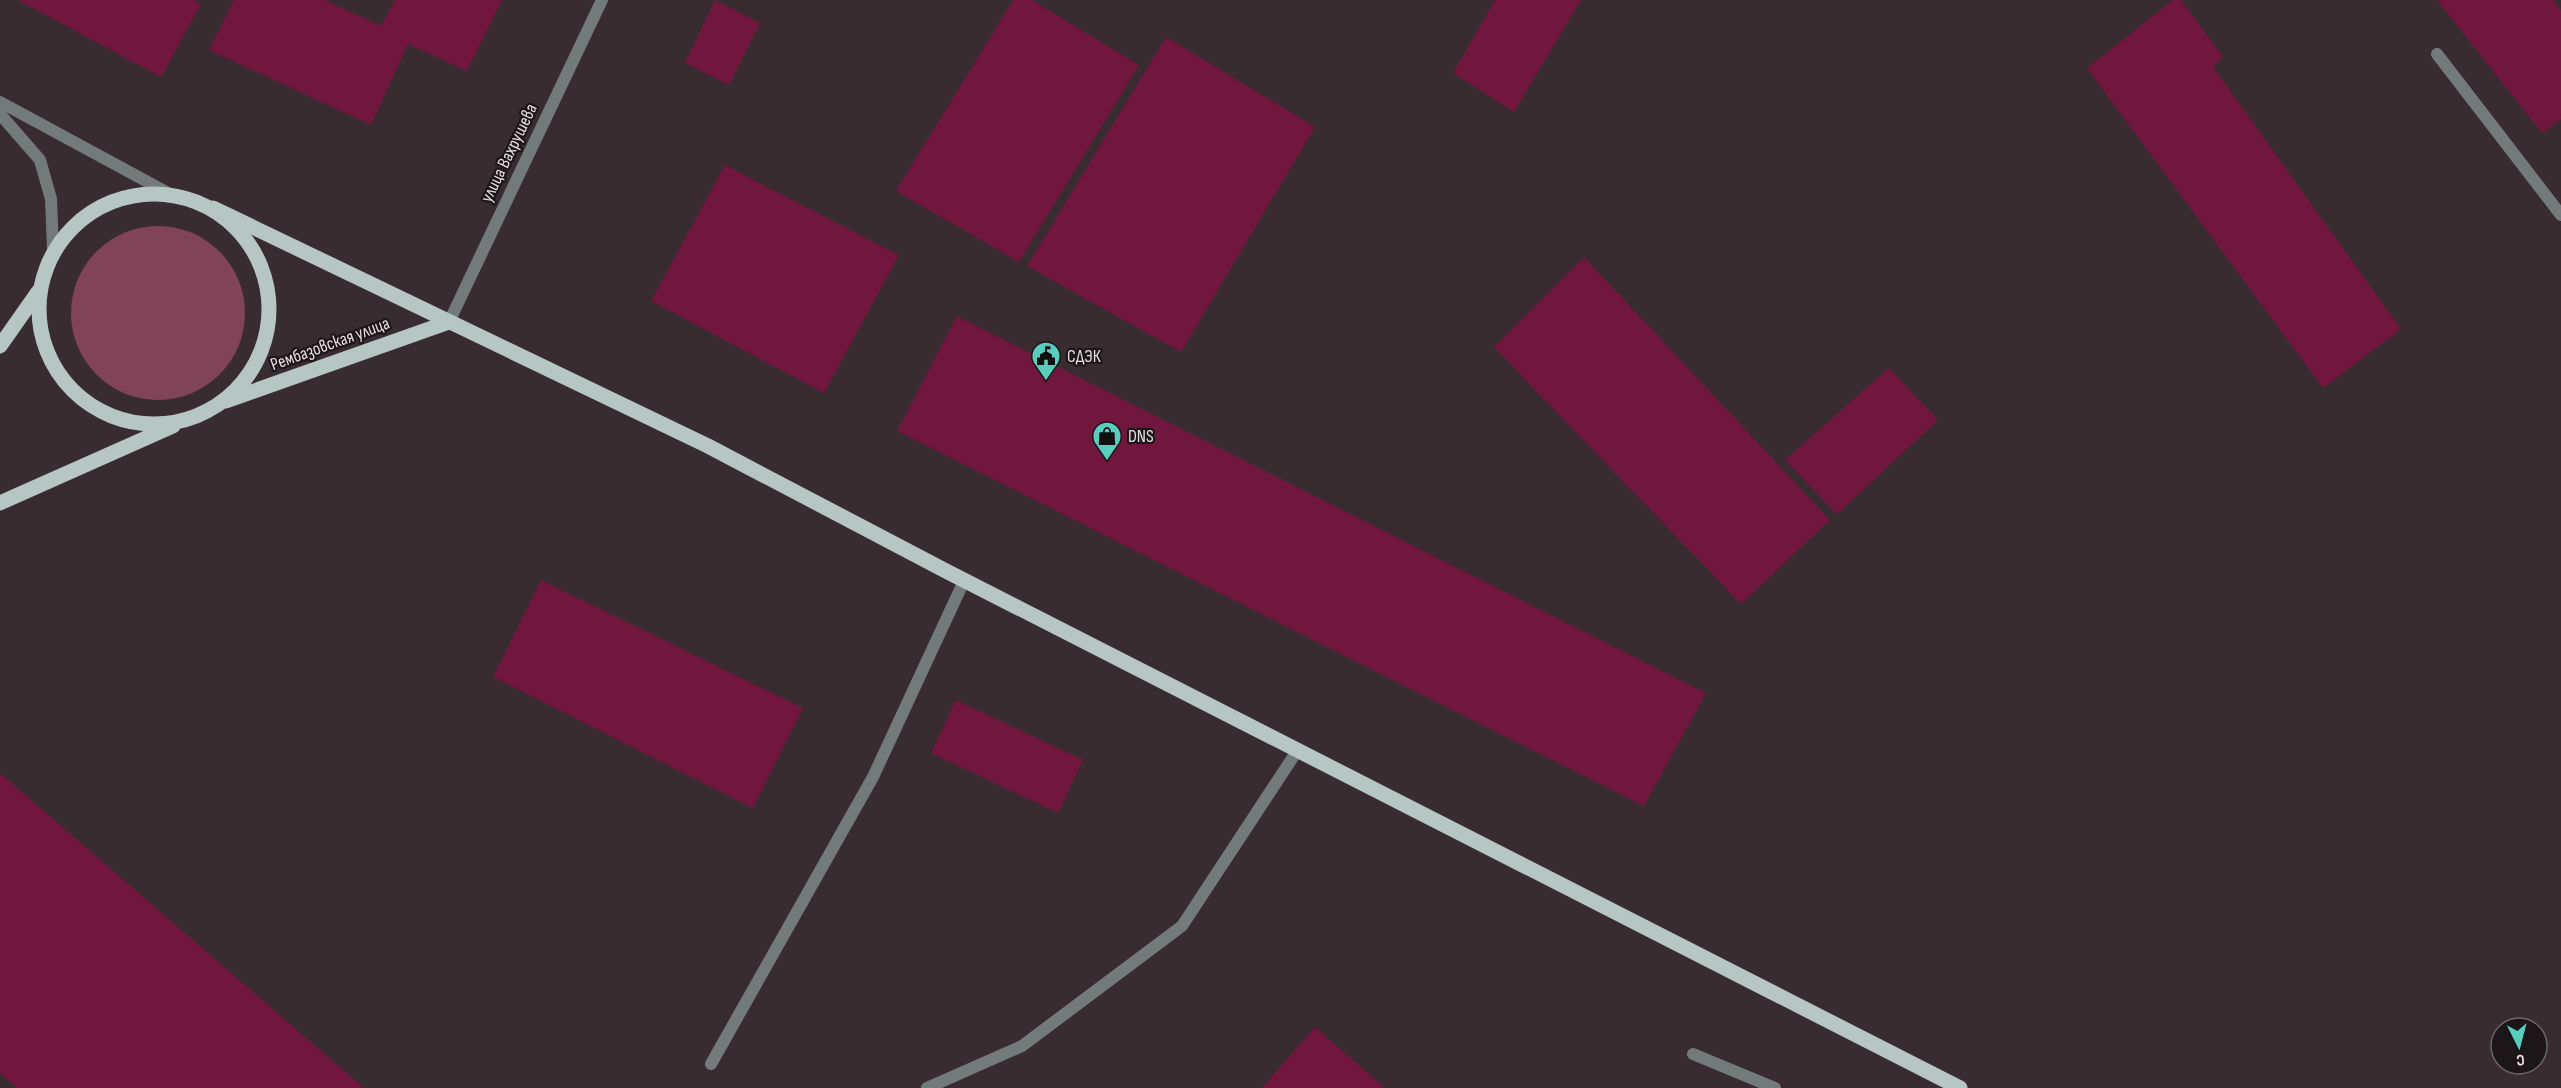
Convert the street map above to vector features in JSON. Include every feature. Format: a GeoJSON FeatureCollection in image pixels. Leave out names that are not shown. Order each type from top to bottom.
{"type":"FeatureCollection","features":[{"type":"Feature","properties":{"kind":"main road"},"geometry":{"type":"LineString","coordinates":[[0,346],[38,292],[53,249],[84,215],[125,196],[170,194],[213,208],[708,446],[1297,752],[1960,1088]]}},
{"type":"Feature","properties":{"kind":"main road"},"geometry":{"type":"LineString","coordinates":[[213,208],[247,239],[267,280],[269,326],[254,368],[223,402]]}},
{"type":"Feature","properties":{"kind":"main road"},"geometry":{"type":"LineString","coordinates":[[38,292],[41,338],[60,379],[94,409],[137,424],[182,422]]}},
{"type":"Feature","properties":{"kind":"main road","name":"Рембазовская улица"},"geometry":{"type":"LineString","coordinates":[[182,422],[223,402],[449,322]]}},
{"type":"Feature","properties":{"kind":"main road"},"geometry":{"type":"LineString","coordinates":[[0,503],[182,422]]}},
{"type":"Feature","properties":{"kind":"street","name":"улица Вахрушева"},"geometry":{"type":"LineString","coordinates":[[449,322],[603,0]]}},
{"type":"Feature","properties":{"kind":"street"},"geometry":{"type":"LineString","coordinates":[[2437,54],[2561,215]]}},
{"type":"Feature","properties":{"kind":"street"},"geometry":{"type":"LineString","coordinates":[[0,102],[170,194]]}},
{"type":"Feature","properties":{"kind":"street"},"geometry":{"type":"LineString","coordinates":[[0,114],[40,160],[51,199],[53,249]]}},
{"type":"Feature","properties":{"kind":"street"},"geometry":{"type":"LineString","coordinates":[[711,1064],[873,777],[964,581]]}},
{"type":"Feature","properties":{"kind":"street"},"geometry":{"type":"LineString","coordinates":[[927,1088],[1022,1046],[1182,926],[1297,752]]}},
{"type":"Feature","properties":{"kind":"street"},"geometry":{"type":"LineString","coordinates":[[1693,1054],[1775,1088]]}},
{"type":"Feature","properties":{"kind":"shaded area"},"geometry":{"type":"Polygon","coordinates":[[[158,226],[191,233],[206,241],[219,252],[230,265],[238,280],[245,313],[238,346],[230,361],[219,374],[206,385],[191,393],[158,400],[125,393],[110,385],[97,374],[86,361],[78,346],[71,313],[78,280],[86,265],[97,252],[110,241],[125,233],[158,226]]]}},
{"type":"Feature","properties":{"kind":"building"},"geometry":{"type":"Polygon","coordinates":[[[18,0],[193,0],[201,4],[161,77],[18,0]]]}},
{"type":"Feature","properties":{"kind":"building"},"geometry":{"type":"Polygon","coordinates":[[[234,0],[325,0],[381,26],[395,0],[502,0],[467,71],[408,44],[371,125],[209,50],[234,0]]]}},
{"type":"Feature","properties":{"kind":"building"},"geometry":{"type":"Polygon","coordinates":[[[715,0],[760,23],[729,85],[685,63],[715,0]]]}},
{"type":"Feature","properties":{"kind":"building"},"geometry":{"type":"Polygon","coordinates":[[[1013,0],[1032,0],[1139,65],[1019,262],[896,191],[1013,0]]]}},
{"type":"Feature","properties":{"kind":"building"},"geometry":{"type":"Polygon","coordinates":[[[1495,0],[1581,0],[1514,112],[1453,73],[1495,0]]]}},
{"type":"Feature","properties":{"kind":"building"},"geometry":{"type":"Polygon","coordinates":[[[2173,0],[2181,0],[2223,57],[2213,67],[2401,329],[2323,388],[2087,68],[2173,0]]]}},
{"type":"Feature","properties":{"kind":"building"},"geometry":{"type":"Polygon","coordinates":[[[2437,0],[2553,0],[2561,11],[2561,119],[2542,133],[2437,0]]]}},
{"type":"Feature","properties":{"kind":"building"},"geometry":{"type":"Polygon","coordinates":[[[1166,37],[1315,127],[1181,352],[1027,266],[1166,37]]]}},
{"type":"Feature","properties":{"kind":"building"},"geometry":{"type":"Polygon","coordinates":[[[725,165],[899,255],[824,393],[651,301],[725,165]]]}},
{"type":"Feature","properties":{"kind":"building"},"geometry":{"type":"Polygon","coordinates":[[[1584,257],[1830,520],[1741,604],[1494,347],[1584,257]]]}},
{"type":"Feature","properties":{"kind":"building"},"geometry":{"type":"Polygon","coordinates":[[[957,316],[1706,693],[1644,806],[897,431],[957,316]]]}},
{"type":"Feature","properties":{"kind":"building"},"geometry":{"type":"Polygon","coordinates":[[[1889,368],[1938,420],[1837,514],[1785,460],[1889,368]]]}},
{"type":"Feature","properties":{"kind":"building"},"geometry":{"type":"Polygon","coordinates":[[[541,580],[803,708],[753,808],[493,677],[541,580]]]}},
{"type":"Feature","properties":{"kind":"building"},"geometry":{"type":"Polygon","coordinates":[[[956,700],[1083,760],[1058,813],[931,753],[956,700]]]}},
{"type":"Feature","properties":{"kind":"building"},"geometry":{"type":"Polygon","coordinates":[[[0,773],[364,1088],[17,1088],[0,1073],[0,773]]]}},
{"type":"Feature","properties":{"kind":"building"},"geometry":{"type":"Polygon","coordinates":[[[1315,1027],[1385,1088],[1262,1088],[1315,1027]]]}},
{"type":"Feature","properties":{"kind":"place","name":"СДЭК"},"geometry":{"type":"Point","coordinates":[1046,382]}},
{"type":"Feature","properties":{"kind":"place","name":"DNS"},"geometry":{"type":"Point","coordinates":[1107,462]}}]}
